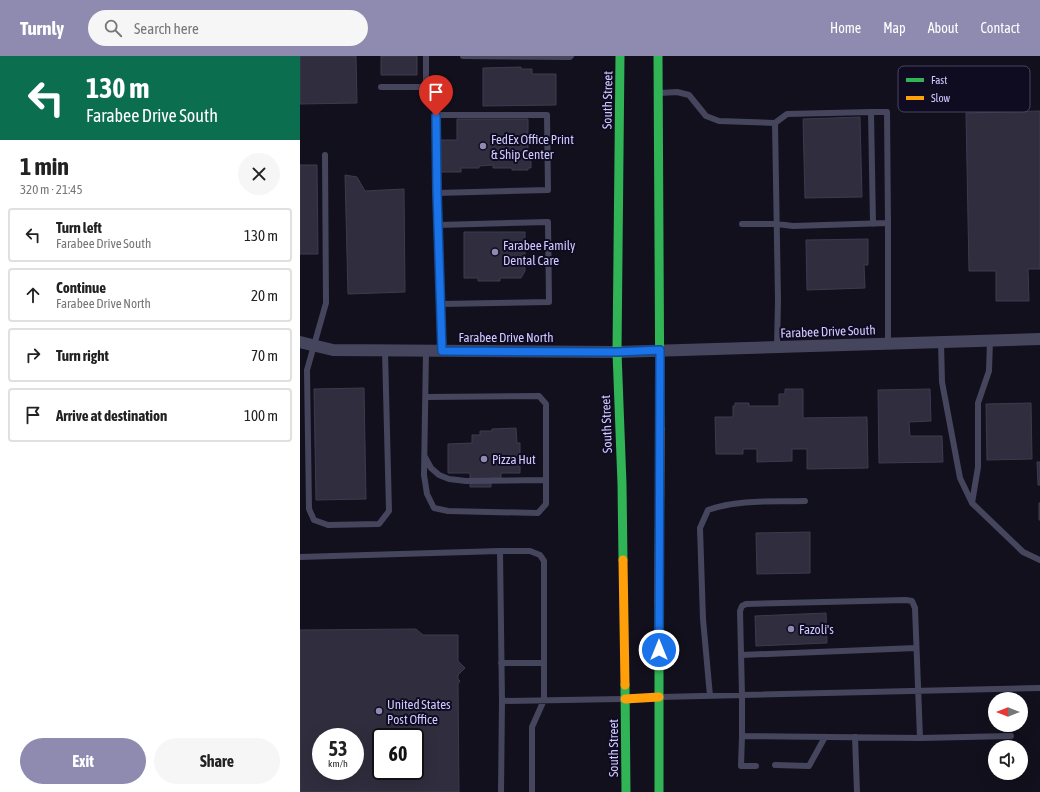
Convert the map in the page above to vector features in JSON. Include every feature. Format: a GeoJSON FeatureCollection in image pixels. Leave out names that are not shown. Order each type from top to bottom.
{"type":"FeatureCollection","features":[{"type":"Feature","properties":{"kind":"main road","name":"South Street"},"geometry":{"type":"LineString","coordinates":[[620,56],[617,352],[622,484],[626,792]]}},
{"type":"Feature","properties":{"kind":"main road"},"geometry":{"type":"LineString","coordinates":[[658,56],[660,350],[659,792]]}},
{"type":"Feature","properties":{"kind":"main road"},"geometry":{"type":"LineString","coordinates":[[625,699],[659,697]]}},
{"type":"Feature","properties":{"kind":"street","name":"Farabee Drive South"},"geometry":{"type":"LineString","coordinates":[[617,352],[1040,339]]}},
{"type":"Feature","properties":{"kind":"street","name":"Farabee Drive North"},"geometry":{"type":"LineString","coordinates":[[300,342],[333,350],[617,352]]}},
{"type":"Feature","properties":{"kind":"lane"},"geometry":{"type":"LineString","coordinates":[[381,87],[426,87],[426,56]]}},
{"type":"Feature","properties":{"kind":"lane"},"geometry":{"type":"LineString","coordinates":[[463,56],[571,56]]}},
{"type":"Feature","properties":{"kind":"lane"},"geometry":{"type":"LineString","coordinates":[[659,93],[677,92],[689,95],[706,116],[719,121],[775,123],[787,114],[887,112],[888,343]]}},
{"type":"Feature","properties":{"kind":"lane"},"geometry":{"type":"LineString","coordinates":[[871,112],[873,224]]}},
{"type":"Feature","properties":{"kind":"lane"},"geometry":{"type":"LineString","coordinates":[[437,193],[548,190],[547,115],[436,116],[437,193],[442,351]]}},
{"type":"Feature","properties":{"kind":"lane"},"geometry":{"type":"LineString","coordinates":[[775,123],[778,300],[777,347]]}},
{"type":"Feature","properties":{"kind":"lane"},"geometry":{"type":"LineString","coordinates":[[325,155],[326,304],[308,370],[309,509],[314,520],[328,524],[379,524],[388,511],[385,351]]}},
{"type":"Feature","properties":{"kind":"lane"},"geometry":{"type":"LineString","coordinates":[[438,224],[548,222],[549,302],[441,304]]}},
{"type":"Feature","properties":{"kind":"lane"},"geometry":{"type":"LineString","coordinates":[[742,224],[777,224],[793,226],[888,223]]}},
{"type":"Feature","properties":{"kind":"lane"},"geometry":{"type":"LineString","coordinates":[[972,503],[978,467],[978,403],[989,371],[990,341]]}},
{"type":"Feature","properties":{"kind":"lane"},"geometry":{"type":"LineString","coordinates":[[941,342],[942,382],[960,478],[972,503],[1023,552],[1040,560]]}},
{"type":"Feature","properties":{"kind":"lane"},"geometry":{"type":"LineString","coordinates":[[426,351],[424,475],[427,494],[434,508],[448,512],[538,513],[546,504],[546,404],[540,396],[426,397]]}},
{"type":"Feature","properties":{"kind":"lane"},"geometry":{"type":"LineString","coordinates":[[424,457],[431,468],[439,475],[449,479],[466,481],[546,480]]}},
{"type":"Feature","properties":{"kind":"lane"},"geometry":{"type":"LineString","coordinates":[[710,696],[703,619],[700,528],[708,510],[718,506],[743,502],[805,501]]}},
{"type":"Feature","properties":{"kind":"lane"},"geometry":{"type":"LineString","coordinates":[[500,551],[502,701],[501,792]]}},
{"type":"Feature","properties":{"kind":"lane"},"geometry":{"type":"LineString","coordinates":[[300,557],[500,551],[530,551],[540,555],[544,561],[544,700],[532,727],[532,792]]}},
{"type":"Feature","properties":{"kind":"lane"},"geometry":{"type":"LineString","coordinates":[[756,766],[741,766],[742,695],[740,611],[742,606],[746,604],[906,600],[912,602],[915,608],[920,738]]}},
{"type":"Feature","properties":{"kind":"lane"},"geometry":{"type":"LineString","coordinates":[[741,655],[916,648]]}},
{"type":"Feature","properties":{"kind":"lane"},"geometry":{"type":"LineString","coordinates":[[501,663],[544,663]]}},
{"type":"Feature","properties":{"kind":"lane"},"geometry":{"type":"LineString","coordinates":[[659,697],[1040,688]]}},
{"type":"Feature","properties":{"kind":"lane"},"geometry":{"type":"LineString","coordinates":[[502,701],[625,699]]}},
{"type":"Feature","properties":{"kind":"lane"},"geometry":{"type":"LineString","coordinates":[[742,736],[920,738],[1011,736]]}},
{"type":"Feature","properties":{"kind":"lane"},"geometry":{"type":"LineString","coordinates":[[775,765],[809,766],[825,737]]}},
{"type":"Feature","properties":{"kind":"lane"},"geometry":{"type":"LineString","coordinates":[[855,737],[857,792]]}},
{"type":"Feature","properties":{"kind":"building"},"geometry":{"type":"Polygon","coordinates":[[[300,56],[356,56],[357,103],[300,104],[300,56]]]}},
{"type":"Feature","properties":{"kind":"building"},"geometry":{"type":"Polygon","coordinates":[[[381,56],[417,56],[417,75],[381,75],[381,56]]]}},
{"type":"Feature","properties":{"kind":"building"},"geometry":{"type":"Polygon","coordinates":[[[521,67],[521,69],[532,69],[532,74],[556,74],[556,105],[483,106],[483,68],[521,67]]]}},
{"type":"Feature","properties":{"kind":"building"},"geometry":{"type":"Polygon","coordinates":[[[1040,111],[1040,269],[1028,269],[1029,301],[996,301],[996,271],[969,271],[966,113],[1040,111]]]}},
{"type":"Feature","properties":{"kind":"building"},"geometry":{"type":"Polygon","coordinates":[[[860,117],[862,197],[805,198],[803,119],[860,117]]]}},
{"type":"Feature","properties":{"kind":"building","name":"FedEx Office Print & Ship Center"},"geometry":{"type":"Polygon","coordinates":[[[457,119],[528,119],[528,151],[531,151],[531,168],[528,168],[528,170],[512,170],[512,168],[493,168],[493,165],[479,166],[479,168],[461,168],[461,172],[439,172],[439,140],[457,140],[457,119]]]}},
{"type":"Feature","properties":{"kind":"building"},"geometry":{"type":"Polygon","coordinates":[[[300,165],[317,165],[318,254],[300,254],[300,165]]]}},
{"type":"Feature","properties":{"kind":"building"},"geometry":{"type":"Polygon","coordinates":[[[345,175],[357,177],[365,191],[404,189],[405,292],[348,294],[345,175]]]}},
{"type":"Feature","properties":{"kind":"building","name":"Farabee Family Dental Care"},"geometry":{"type":"Polygon","coordinates":[[[464,232],[525,232],[525,271],[521,278],[500,278],[500,281],[478,281],[478,278],[464,278],[464,232]]]}},
{"type":"Feature","properties":{"kind":"building"},"geometry":{"type":"Polygon","coordinates":[[[868,239],[868,265],[864,265],[865,288],[807,290],[806,240],[868,239]]]}},
{"type":"Feature","properties":{"kind":"building"},"geometry":{"type":"Polygon","coordinates":[[[364,388],[366,499],[316,500],[314,389],[364,388]]]}},
{"type":"Feature","properties":{"kind":"building"},"geometry":{"type":"Polygon","coordinates":[[[785,389],[803,389],[803,418],[867,417],[868,468],[807,469],[807,449],[792,449],[792,461],[757,462],[757,449],[743,449],[743,454],[716,454],[715,417],[733,417],[733,406],[735,406],[735,403],[749,403],[749,406],[779,406],[779,394],[785,394],[785,389]]]}},
{"type":"Feature","properties":{"kind":"building"},"geometry":{"type":"Polygon","coordinates":[[[930,389],[931,421],[909,422],[910,436],[942,436],[943,462],[879,463],[878,390],[930,389]]]}},
{"type":"Feature","properties":{"kind":"building"},"geometry":{"type":"Polygon","coordinates":[[[1031,403],[1032,459],[987,460],[986,404],[1031,403]]]}},
{"type":"Feature","properties":{"kind":"building","name":"Pizza Hut"},"geometry":{"type":"Polygon","coordinates":[[[516,428],[517,443],[520,443],[520,473],[501,473],[501,478],[491,478],[491,487],[470,487],[470,473],[448,473],[448,444],[472,443],[472,435],[480,435],[480,431],[516,428]]]}},
{"type":"Feature","properties":{"kind":"building"},"geometry":{"type":"Polygon","coordinates":[[[1037,462],[1040,462],[1040,485],[1038,485],[1037,462]]]}},
{"type":"Feature","properties":{"kind":"building"},"geometry":{"type":"Polygon","coordinates":[[[1040,503],[1040,520],[1039,520],[1040,503]]]}},
{"type":"Feature","properties":{"kind":"building"},"geometry":{"type":"Polygon","coordinates":[[[810,532],[810,573],[757,574],[756,533],[810,532]]]}},
{"type":"Feature","properties":{"kind":"building","name":"Fazoli's"},"geometry":{"type":"Polygon","coordinates":[[[826,613],[827,643],[756,646],[755,616],[826,613]]]}},
{"type":"Feature","properties":{"kind":"building","name":"United States Post Office"},"geometry":{"type":"Polygon","coordinates":[[[416,629],[423,635],[458,635],[458,661],[465,668],[458,675],[458,679],[460,681],[458,684],[459,792],[300,792],[300,630],[416,629]]]}},
{"type":"Feature","properties":{"kind":"traffic: fast"},"geometry":{"type":"LineString","coordinates":[[620,56],[617,352],[623,560]]}},
{"type":"Feature","properties":{"kind":"traffic: fast"},"geometry":{"type":"LineString","coordinates":[[658,56],[660,429]]}},
{"type":"Feature","properties":{"kind":"traffic: fast"},"geometry":{"type":"LineString","coordinates":[[659,602],[659,792]]}},
{"type":"Feature","properties":{"kind":"traffic: fast"},"geometry":{"type":"LineString","coordinates":[[625,685],[626,792]]}},
{"type":"Feature","properties":{"kind":"traffic: slow"},"geometry":{"type":"LineString","coordinates":[[659,602],[660,429]]}},
{"type":"Feature","properties":{"kind":"traffic: slow"},"geometry":{"type":"LineString","coordinates":[[623,560],[625,685]]}},
{"type":"Feature","properties":{"kind":"traffic: slow"},"geometry":{"type":"LineString","coordinates":[[625,699],[659,697]]}},
{"type":"Feature","properties":{"kind":"place","name":"FedEx Office Print & Ship Center"},"geometry":{"type":"Point","coordinates":[483,146]}},
{"type":"Feature","properties":{"kind":"place","name":"Farabee Family Dental Care"},"geometry":{"type":"Point","coordinates":[495,252]}},
{"type":"Feature","properties":{"kind":"place","name":"Pizza Hut"},"geometry":{"type":"Point","coordinates":[484,459]}},
{"type":"Feature","properties":{"kind":"place","name":"Fazoli's"},"geometry":{"type":"Point","coordinates":[791,629]}},
{"type":"Feature","properties":{"kind":"place","name":"United States Post Office"},"geometry":{"type":"Point","coordinates":[379,711]}},
{"type":"Feature","properties":{"kind":"route"},"geometry":{"type":"LineString","coordinates":[[436,116],[442,351],[617,352],[660,350],[659,650]]}}]}
